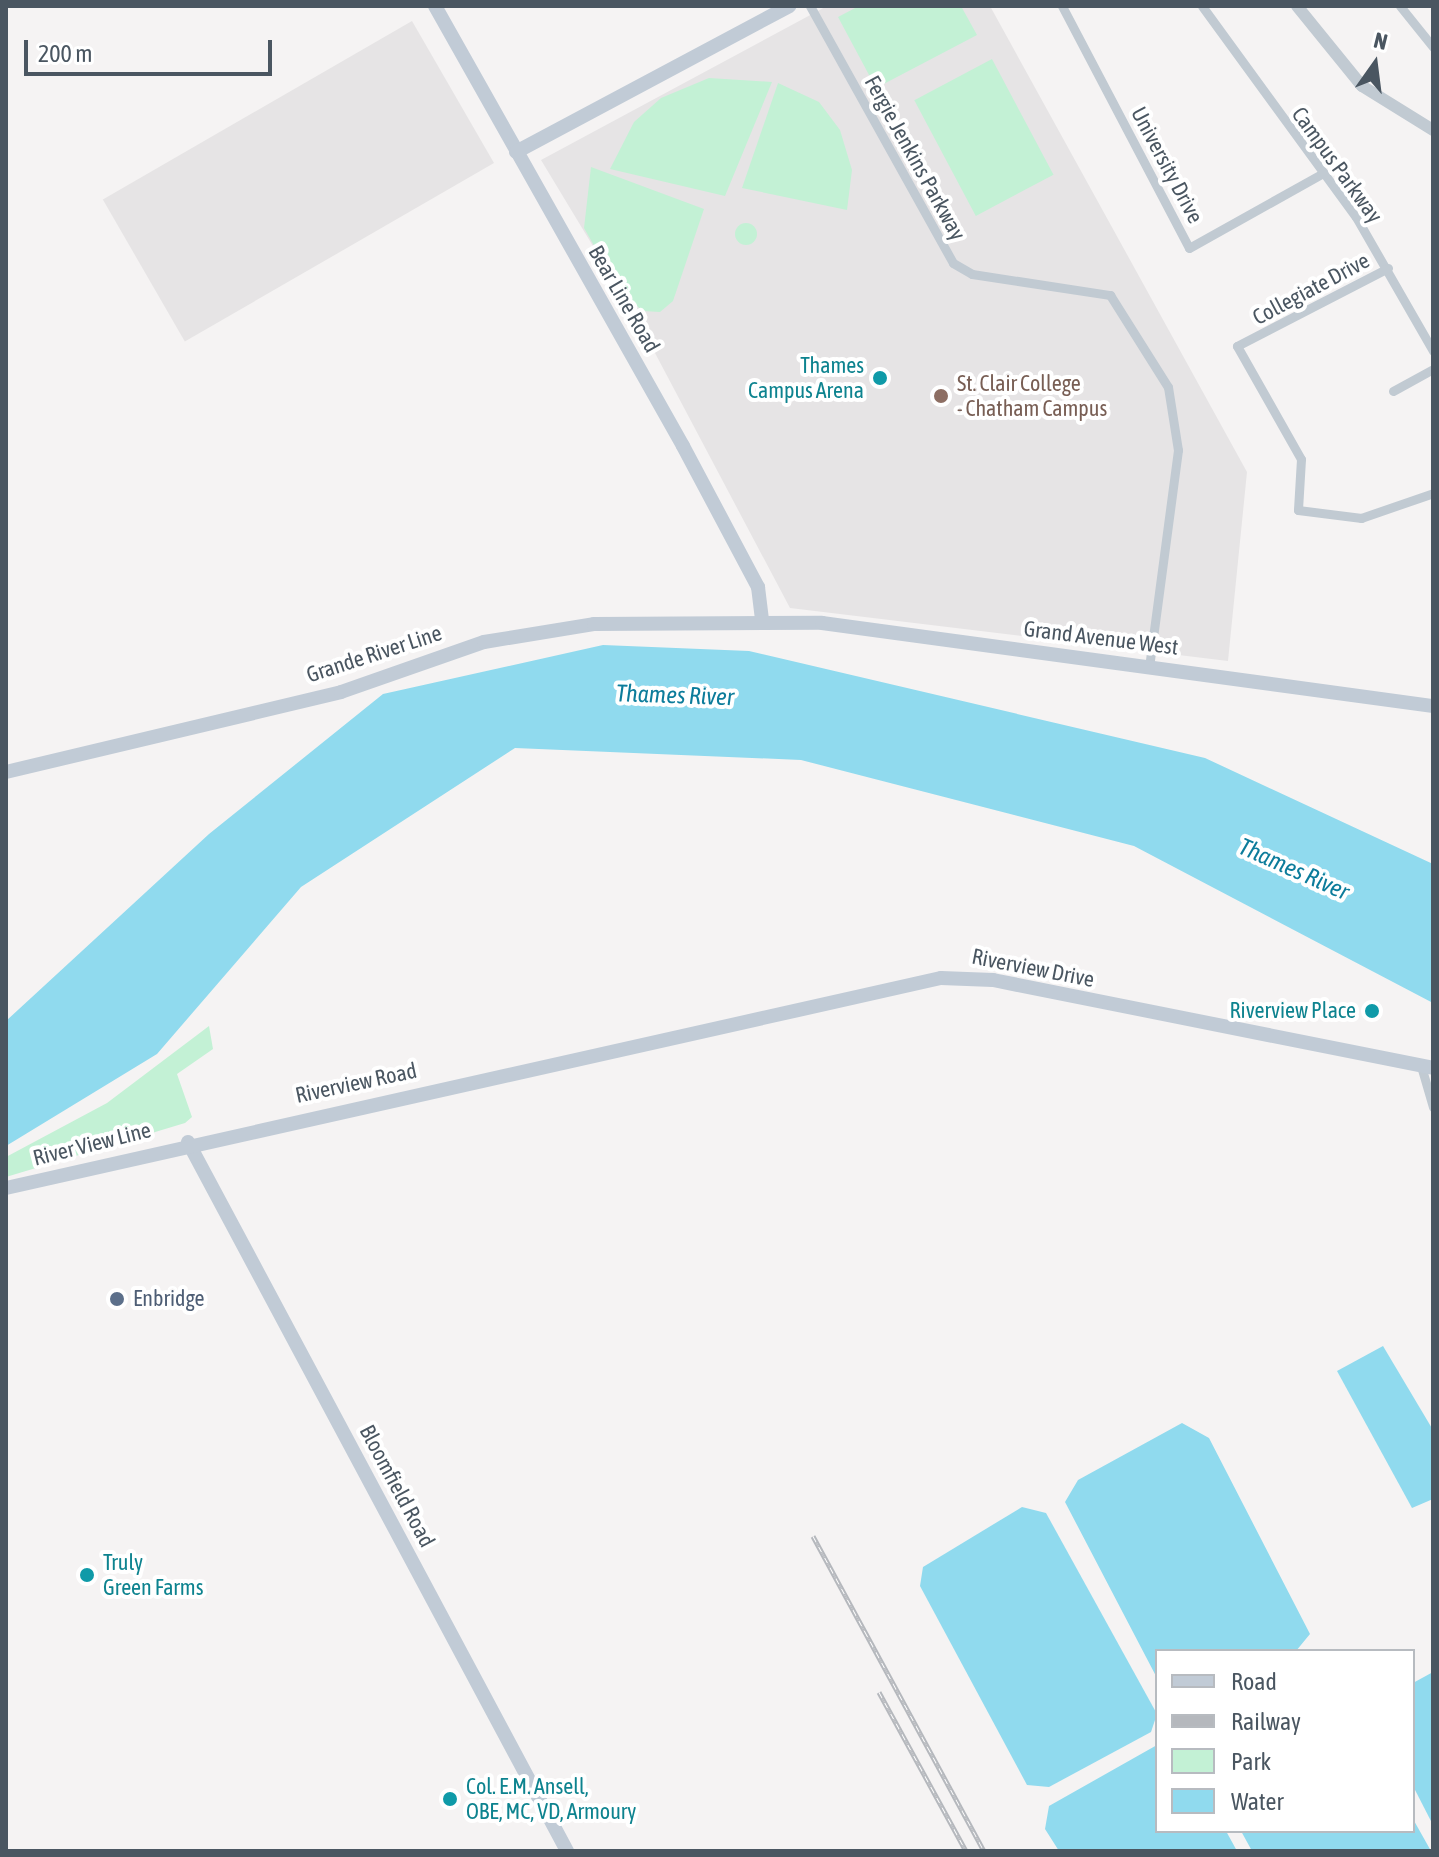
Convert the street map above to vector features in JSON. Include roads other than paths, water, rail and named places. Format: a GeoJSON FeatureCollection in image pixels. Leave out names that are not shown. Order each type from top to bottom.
{"type":"FeatureCollection","features":[{"type":"Feature","properties":{"kind":"main road","name":"Bear Line Road"},"geometry":{"type":"LineString","coordinates":[[435,6],[758,587],[762,619]]}},
{"type":"Feature","properties":{"kind":"main road"},"geometry":{"type":"LineString","coordinates":[[516,152],[790,6]]}},
{"type":"Feature","properties":{"kind":"main road"},"geometry":{"type":"LineString","coordinates":[[758,587],[785,614],[810,622]]}},
{"type":"Feature","properties":{"kind":"main road","name":"Grand Avenue West"},"geometry":{"type":"LineString","coordinates":[[762,619],[810,622],[1433,706]]}},
{"type":"Feature","properties":{"kind":"main road","name":"Grande River Line"},"geometry":{"type":"LineString","coordinates":[[6,772],[341,692],[484,642],[594,624],[762,619]]}},
{"type":"Feature","properties":{"kind":"main road","name":"Riverview Drive"},"geometry":{"type":"LineString","coordinates":[[533,1066],[960,977],[1427,1067]]}},
{"type":"Feature","properties":{"kind":"main road","name":"Riverview Road"},"geometry":{"type":"LineString","coordinates":[[188,1142],[533,1066]]}},
{"type":"Feature","properties":{"kind":"main road","name":"River View Line"},"geometry":{"type":"LineString","coordinates":[[6,1188],[188,1142]]}},
{"type":"Feature","properties":{"kind":"main road","name":"Bloomfield Road"},"geometry":{"type":"LineString","coordinates":[[188,1142],[567,1851]]}},
{"type":"Feature","properties":{"kind":"street","name":"Fergie Jenkins Parkway"},"geometry":{"type":"LineString","coordinates":[[810,6],[953,263],[972,274],[1110,295],[1168,387],[1178,450],[1149,666]]}},
{"type":"Feature","properties":{"kind":"street","name":"University Drive"},"geometry":{"type":"LineString","coordinates":[[1062,6],[1189,248],[1323,173]]}},
{"type":"Feature","properties":{"kind":"street","name":"Campus Parkway"},"geometry":{"type":"LineString","coordinates":[[1202,6],[1388,268],[1433,351]]}},
{"type":"Feature","properties":{"kind":"street"},"geometry":{"type":"LineString","coordinates":[[1297,6],[1362,86],[1433,130]]}},
{"type":"Feature","properties":{"kind":"street"},"geometry":{"type":"LineString","coordinates":[[1400,6],[1433,47]]}},
{"type":"Feature","properties":{"kind":"street","name":"Collegiate Drive"},"geometry":{"type":"LineString","coordinates":[[1388,268],[1237,346],[1301,459],[1298,510],[1361,518],[1433,493]]}},
{"type":"Feature","properties":{"kind":"street"},"geometry":{"type":"LineString","coordinates":[[1393,391],[1433,369]]}},
{"type":"Feature","properties":{"kind":"street"},"geometry":{"type":"LineString","coordinates":[[1427,1067],[1433,1107]]}},
{"type":"Feature","properties":{"kind":"water","name":"Thames River"},"geometry":{"type":"Polygon","coordinates":[[[603,645],[749,651],[1205,758],[1433,864],[1433,1003],[1134,846],[801,760],[515,748],[301,887],[157,1054],[6,1146],[6,1021],[209,834],[383,694],[603,645]]]}},
{"type":"Feature","properties":{"kind":"water"},"geometry":{"type":"Polygon","coordinates":[[[1383,1346],[1433,1430],[1433,1499],[1412,1508],[1337,1371],[1383,1346]]]}},
{"type":"Feature","properties":{"kind":"water"},"geometry":{"type":"Polygon","coordinates":[[[1182,1423],[1209,1438],[1310,1634],[1298,1649],[1155,1649],[1155,1674],[1065,1502],[1078,1480],[1182,1423]]]}},
{"type":"Feature","properties":{"kind":"water"},"geometry":{"type":"Polygon","coordinates":[[[1022,1507],[1046,1513],[1155,1710],[1151,1732],[1049,1787],[1027,1785],[920,1586],[923,1567],[1022,1507]]]}},
{"type":"Feature","properties":{"kind":"water"},"geometry":{"type":"Polygon","coordinates":[[[1433,1672],[1433,1825],[1415,1790],[1415,1682],[1433,1672]]]}},
{"type":"Feature","properties":{"kind":"water"},"geometry":{"type":"Polygon","coordinates":[[[1155,1746],[1155,1833],[1227,1833],[1237,1851],[1059,1851],[1045,1829],[1049,1806],[1155,1746]]]}},
{"type":"Feature","properties":{"kind":"water"},"geometry":{"type":"Polygon","coordinates":[[[1415,1823],[1431,1851],[1252,1851],[1242,1833],[1415,1833],[1415,1823]]]}},
{"type":"Feature","properties":{"kind":"railway"},"geometry":{"type":"LineString","coordinates":[[813,1536],[984,1851]]}},
{"type":"Feature","properties":{"kind":"railway"},"geometry":{"type":"LineString","coordinates":[[879,1692],[966,1851]]}},
{"type":"Feature","properties":{"kind":"place","name":"Thames Campus Arena"},"geometry":{"type":"Point","coordinates":[880,378]}},
{"type":"Feature","properties":{"kind":"place","name":"St. Clair College - Chatham Campus"},"geometry":{"type":"Point","coordinates":[941,396]}},
{"type":"Feature","properties":{"kind":"place","name":"Riverview Place"},"geometry":{"type":"Point","coordinates":[1372,1011]}},
{"type":"Feature","properties":{"kind":"place","name":"Enbridge"},"geometry":{"type":"Point","coordinates":[117,1299]}},
{"type":"Feature","properties":{"kind":"place","name":"Truly Green Farms"},"geometry":{"type":"Point","coordinates":[87,1575]}},
{"type":"Feature","properties":{"kind":"place","name":"Col. E.M. Ansell, OBE, MC, VD, Armoury"},"geometry":{"type":"Point","coordinates":[450,1799]}}]}
